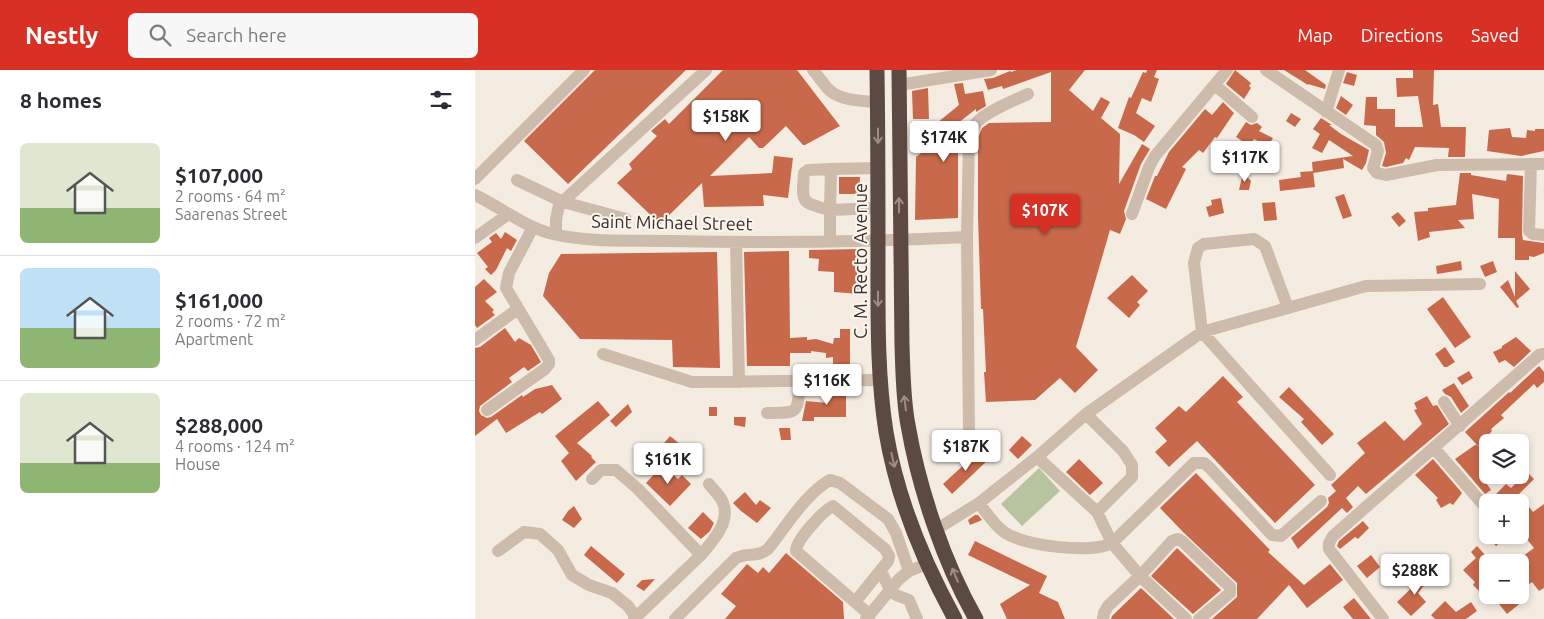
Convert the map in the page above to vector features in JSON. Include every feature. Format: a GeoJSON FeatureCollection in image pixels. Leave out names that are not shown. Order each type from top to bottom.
{"type":"FeatureCollection","features":[{"type":"Feature","properties":{"kind":"highway","name":"C. M. Recto Avenue"},"geometry":{"type":"LineString","coordinates":[[877,70],[878,308],[880,380],[886,433],[903,500],[927,564],[955,619]]}},
{"type":"Feature","properties":{"kind":"highway"},"geometry":{"type":"LineString","coordinates":[[899,78],[903,380],[907,424],[918,471],[937,528],[955,578],[976,619]]}},
{"type":"Feature","properties":{"kind":"street"},"geometry":{"type":"LineString","coordinates":[[475,179],[584,70]]}},
{"type":"Feature","properties":{"kind":"street"},"geometry":{"type":"LineString","coordinates":[[556,234],[557,208],[705,70]]}},
{"type":"Feature","properties":{"kind":"street"},"geometry":{"type":"LineString","coordinates":[[813,70],[833,93],[853,100],[878,102]]}},
{"type":"Feature","properties":{"kind":"street"},"geometry":{"type":"LineString","coordinates":[[899,78],[991,70]]}},
{"type":"Feature","properties":{"kind":"street"},"geometry":{"type":"LineString","coordinates":[[1132,214],[1149,167],[1155,156],[1227,70]]}},
{"type":"Feature","properties":{"kind":"street"},"geometry":{"type":"LineString","coordinates":[[1266,70],[1376,145],[1378,151],[1373,165],[1375,172],[1386,175],[1437,165],[1538,164],[1529,228],[1531,233],[1544,235]]}},
{"type":"Feature","properties":{"kind":"street"},"geometry":{"type":"LineString","coordinates":[[1326,112],[1339,70]]}},
{"type":"Feature","properties":{"kind":"street"},"geometry":{"type":"LineString","coordinates":[[1215,85],[1252,117]]}},
{"type":"Feature","properties":{"kind":"street"},"geometry":{"type":"LineString","coordinates":[[969,434],[967,237],[969,141],[971,132],[983,117],[1028,94]]}},
{"type":"Feature","properties":{"kind":"street"},"geometry":{"type":"LineString","coordinates":[[878,168],[808,170],[804,173],[803,196],[809,204],[830,210],[878,208]]}},
{"type":"Feature","properties":{"kind":"street"},"geometry":{"type":"LineString","coordinates":[[830,241],[831,169]]}},
{"type":"Feature","properties":{"kind":"street"},"geometry":{"type":"LineString","coordinates":[[517,180],[563,202],[626,219]]}},
{"type":"Feature","properties":{"kind":"street","name":"Saint Michael Street"},"geometry":{"type":"LineString","coordinates":[[475,195],[490,202],[507,215],[533,227],[556,234],[608,240],[736,242],[900,240],[967,237]]}},
{"type":"Feature","properties":{"kind":"street"},"geometry":{"type":"LineString","coordinates":[[475,238],[507,215]]}},
{"type":"Feature","properties":{"kind":"street"},"geometry":{"type":"LineString","coordinates":[[487,410],[549,364],[549,360],[508,292],[507,282],[509,273],[533,227]]}},
{"type":"Feature","properties":{"kind":"street"},"geometry":{"type":"LineString","coordinates":[[1287,308],[1265,246],[1260,241],[1254,239],[1204,244],[1198,248],[1194,263],[1202,332],[1330,475]]}},
{"type":"Feature","properties":{"kind":"street"},"geometry":{"type":"LineString","coordinates":[[736,242],[739,382]]}},
{"type":"Feature","properties":{"kind":"street"},"geometry":{"type":"LineString","coordinates":[[937,528],[979,503],[1037,457],[1086,414],[1202,332],[1366,286],[1480,284]]}},
{"type":"Feature","properties":{"kind":"street"},"geometry":{"type":"LineString","coordinates":[[475,340],[518,309]]}},
{"type":"Feature","properties":{"kind":"street"},"geometry":{"type":"LineString","coordinates":[[603,354],[692,382],[880,380]]}},
{"type":"Feature","properties":{"kind":"street"},"geometry":{"type":"LineString","coordinates":[[1383,619],[1329,549],[1333,536],[1539,355],[1544,354]]}},
{"type":"Feature","properties":{"kind":"street"},"geometry":{"type":"LineString","coordinates":[[767,413],[790,413],[795,410],[798,404],[800,381]]}},
{"type":"Feature","properties":{"kind":"street"},"geometry":{"type":"LineString","coordinates":[[1444,402],[1460,426]]}},
{"type":"Feature","properties":{"kind":"street"},"geometry":{"type":"LineString","coordinates":[[1086,414],[1123,451],[1132,465],[1133,472],[1126,485],[1097,512]]}},
{"type":"Feature","properties":{"kind":"street"},"geometry":{"type":"LineString","coordinates":[[1434,448],[1479,500]]}},
{"type":"Feature","properties":{"kind":"street"},"geometry":{"type":"LineString","coordinates":[[1037,457],[1097,512],[1112,543],[1139,576],[1187,619]]}},
{"type":"Feature","properties":{"kind":"street"},"geometry":{"type":"LineString","coordinates":[[979,503],[1003,532],[1026,541],[1085,549],[1100,548],[1112,543],[1193,463],[1204,463],[1209,467],[1272,535],[1277,537],[1281,536],[1321,501]]}},
{"type":"Feature","properties":{"kind":"street"},"geometry":{"type":"LineString","coordinates":[[592,479],[601,470],[616,470],[639,489],[701,555]]}},
{"type":"Feature","properties":{"kind":"street"},"geometry":{"type":"LineString","coordinates":[[675,619],[736,558],[745,554],[759,555],[768,550],[807,499],[821,485],[830,480],[841,483],[888,519],[896,533],[909,571]]}},
{"type":"Feature","properties":{"kind":"street"},"geometry":{"type":"LineString","coordinates":[[498,551],[525,532],[540,534],[558,550],[572,575],[589,585],[612,593],[629,606],[635,618],[701,555],[724,522],[723,503],[709,484]]}},
{"type":"Feature","properties":{"kind":"street"},"geometry":{"type":"LineString","coordinates":[[855,602],[881,571],[889,556],[885,549],[839,510],[833,506],[827,509],[796,546],[796,551],[855,602],[868,617],[889,590],[909,571],[927,564]]}},
{"type":"Feature","properties":{"kind":"street"},"geometry":{"type":"LineString","coordinates":[[1103,619],[1104,612],[1108,606],[1173,541],[1178,539],[1230,587],[1229,593],[1199,619]]}},
{"type":"Feature","properties":{"kind":"street"},"geometry":{"type":"LineString","coordinates":[[881,571],[889,590],[909,600],[917,619]]}},
{"type":"Feature","properties":{"kind":"green space"},"geometry":{"type":"Polygon","coordinates":[[[1039,468],[1060,491],[1022,526],[1001,504],[1039,468]]]}},
{"type":"Feature","properties":{"kind":"building"},"geometry":{"type":"Polygon","coordinates":[[[595,70],[686,70],[568,184],[524,141],[595,70]]]}},
{"type":"Feature","properties":{"kind":"building"},"geometry":{"type":"Polygon","coordinates":[[[723,70],[797,70],[840,126],[805,145],[786,126],[763,148],[759,148],[749,137],[710,176],[772,173],[774,156],[793,158],[788,198],[763,195],[764,206],[704,207],[702,183],[660,224],[617,183],[632,169],[629,164],[657,136],[651,131],[665,119],[669,124],[723,70]]]}},
{"type":"Feature","properties":{"kind":"building"},"geometry":{"type":"Polygon","coordinates":[[[1017,70],[1085,70],[1069,90],[1093,111],[1101,97],[1110,102],[1101,118],[1120,134],[1119,184],[1142,144],[1150,149],[1141,164],[1124,211],[1126,219],[1120,234],[1110,230],[1076,347],[1098,370],[1075,393],[1060,378],[1035,400],[986,402],[978,217],[978,138],[982,128],[989,123],[1051,122],[1051,72],[1003,89],[1002,86],[988,90],[984,79],[1017,70]]]}},
{"type":"Feature","properties":{"kind":"building"},"geometry":{"type":"Polygon","coordinates":[[[1147,70],[1157,70],[1154,77],[1159,79],[1151,102],[1142,98],[1136,113],[1155,126],[1144,142],[1118,128],[1129,97],[1131,98],[1143,72],[1146,73],[1147,70]]]}},
{"type":"Feature","properties":{"kind":"building"},"geometry":{"type":"Polygon","coordinates":[[[1235,70],[1251,83],[1249,86],[1251,88],[1244,99],[1226,84],[1235,70]]]}},
{"type":"Feature","properties":{"kind":"building"},"geometry":{"type":"Polygon","coordinates":[[[1284,70],[1305,70],[1326,85],[1325,89],[1308,85],[1284,70]]]}},
{"type":"Feature","properties":{"kind":"building"},"geometry":{"type":"Polygon","coordinates":[[[1413,70],[1434,70],[1433,105],[1438,104],[1441,127],[1466,127],[1465,157],[1448,157],[1449,148],[1415,147],[1409,160],[1406,158],[1403,163],[1386,167],[1382,166],[1386,153],[1384,142],[1376,135],[1376,126],[1364,125],[1366,97],[1377,97],[1377,109],[1395,109],[1395,127],[1423,127],[1418,96],[1397,97],[1396,78],[1413,78],[1413,70]]]}},
{"type":"Feature","properties":{"kind":"building"},"geometry":{"type":"Polygon","coordinates":[[[1347,72],[1357,75],[1354,86],[1343,83],[1347,72]]]}},
{"type":"Feature","properties":{"kind":"building"},"geometry":{"type":"Polygon","coordinates":[[[963,83],[965,94],[983,91],[986,106],[976,112],[976,109],[958,123],[958,218],[915,220],[916,157],[946,134],[937,123],[959,105],[954,84],[963,83]]]}},
{"type":"Feature","properties":{"kind":"building"},"geometry":{"type":"Polygon","coordinates":[[[928,88],[929,119],[913,119],[912,91],[928,88]]]}},
{"type":"Feature","properties":{"kind":"building"},"geometry":{"type":"Polygon","coordinates":[[[1341,96],[1353,105],[1346,115],[1336,108],[1341,96]]]}},
{"type":"Feature","properties":{"kind":"building"},"geometry":{"type":"Polygon","coordinates":[[[1223,102],[1234,113],[1217,138],[1215,137],[1203,153],[1199,150],[1182,167],[1186,169],[1166,209],[1146,199],[1155,176],[1157,176],[1169,152],[1205,109],[1212,115],[1223,102]]]}},
{"type":"Feature","properties":{"kind":"building"},"geometry":{"type":"Polygon","coordinates":[[[1291,113],[1301,119],[1295,127],[1286,121],[1291,113]]]}},
{"type":"Feature","properties":{"kind":"building"},"geometry":{"type":"Polygon","coordinates":[[[1321,118],[1341,134],[1369,150],[1362,170],[1343,159],[1344,168],[1313,173],[1312,162],[1353,156],[1329,140],[1322,153],[1312,148],[1320,134],[1313,129],[1321,118]]]}},
{"type":"Feature","properties":{"kind":"building"},"geometry":{"type":"Polygon","coordinates":[[[1246,122],[1251,125],[1257,123],[1262,127],[1259,131],[1273,138],[1268,146],[1254,139],[1250,146],[1236,137],[1246,122]]]}},
{"type":"Feature","properties":{"kind":"building"},"geometry":{"type":"Polygon","coordinates":[[[1510,128],[1512,137],[1526,138],[1527,130],[1544,129],[1544,151],[1521,156],[1487,151],[1489,130],[1510,128]]]}},
{"type":"Feature","properties":{"kind":"building"},"geometry":{"type":"Polygon","coordinates":[[[1313,171],[1315,187],[1280,191],[1279,180],[1301,177],[1300,172],[1313,171]]]}},
{"type":"Feature","properties":{"kind":"building"},"geometry":{"type":"Polygon","coordinates":[[[1243,173],[1251,181],[1249,190],[1239,190],[1243,173]]]}},
{"type":"Feature","properties":{"kind":"building"},"geometry":{"type":"Polygon","coordinates":[[[1460,173],[1471,173],[1471,175],[1506,181],[1507,174],[1523,176],[1523,240],[1544,243],[1544,253],[1534,257],[1529,256],[1529,260],[1515,260],[1515,238],[1498,238],[1499,199],[1472,194],[1474,219],[1458,220],[1465,228],[1429,232],[1430,237],[1418,241],[1414,212],[1428,211],[1428,208],[1456,205],[1460,173]]]}},
{"type":"Feature","properties":{"kind":"building"},"geometry":{"type":"Polygon","coordinates":[[[839,177],[860,177],[859,194],[839,194],[839,177]]]}},
{"type":"Feature","properties":{"kind":"building"},"geometry":{"type":"Polygon","coordinates":[[[1344,194],[1352,216],[1343,219],[1335,197],[1344,194]]]}},
{"type":"Feature","properties":{"kind":"building"},"geometry":{"type":"Polygon","coordinates":[[[1221,198],[1224,213],[1209,217],[1206,207],[1212,205],[1211,200],[1221,198]]]}},
{"type":"Feature","properties":{"kind":"building"},"geometry":{"type":"Polygon","coordinates":[[[1275,202],[1277,220],[1264,221],[1262,203],[1275,202]]]}},
{"type":"Feature","properties":{"kind":"building"},"geometry":{"type":"Polygon","coordinates":[[[1398,212],[1406,221],[1399,227],[1391,217],[1398,212]]]}},
{"type":"Feature","properties":{"kind":"building"},"geometry":{"type":"Polygon","coordinates":[[[505,232],[517,240],[511,251],[507,248],[496,270],[491,275],[485,269],[488,267],[477,253],[492,242],[489,238],[496,233],[501,239],[505,232]]]}},
{"type":"Feature","properties":{"kind":"building"},"geometry":{"type":"Polygon","coordinates":[[[859,249],[860,272],[857,272],[859,294],[834,292],[834,272],[818,271],[819,259],[809,258],[809,250],[859,249]]]}},
{"type":"Feature","properties":{"kind":"building"},"geometry":{"type":"Polygon","coordinates":[[[789,251],[790,338],[807,337],[807,340],[816,339],[833,344],[834,338],[840,338],[840,329],[850,329],[850,364],[833,364],[833,357],[826,358],[826,353],[811,351],[811,353],[790,353],[790,366],[747,366],[744,252],[789,251]]]}},
{"type":"Feature","properties":{"kind":"building"},"geometry":{"type":"Polygon","coordinates":[[[717,252],[720,368],[673,367],[672,340],[580,339],[543,296],[549,273],[561,254],[717,252]]]}},
{"type":"Feature","properties":{"kind":"building"},"geometry":{"type":"Polygon","coordinates":[[[1461,261],[1462,270],[1437,274],[1436,266],[1461,261]]]}},
{"type":"Feature","properties":{"kind":"building"},"geometry":{"type":"Polygon","coordinates":[[[1493,261],[1497,272],[1485,277],[1480,266],[1493,261]]]}},
{"type":"Feature","properties":{"kind":"building"},"geometry":{"type":"Polygon","coordinates":[[[1515,271],[1530,289],[1516,301],[1519,307],[1517,308],[1500,287],[1508,280],[1515,297],[1515,271]]]}},
{"type":"Feature","properties":{"kind":"building"},"geometry":{"type":"Polygon","coordinates":[[[1132,275],[1148,291],[1137,302],[1140,305],[1129,318],[1107,298],[1132,275]]]}},
{"type":"Feature","properties":{"kind":"building"},"geometry":{"type":"Polygon","coordinates":[[[484,279],[497,292],[485,301],[494,310],[492,312],[495,315],[477,328],[475,325],[475,287],[484,279]]]}},
{"type":"Feature","properties":{"kind":"building"},"geometry":{"type":"Polygon","coordinates":[[[1443,297],[1471,337],[1455,348],[1427,309],[1443,297]]]}},
{"type":"Feature","properties":{"kind":"building"},"geometry":{"type":"Polygon","coordinates":[[[505,328],[515,342],[519,338],[531,345],[541,362],[528,371],[524,367],[509,378],[512,382],[480,406],[479,411],[481,415],[487,418],[491,417],[522,395],[523,397],[535,389],[552,385],[562,399],[542,414],[540,412],[506,433],[497,419],[475,436],[475,348],[480,347],[505,328]]]}},
{"type":"Feature","properties":{"kind":"building"},"geometry":{"type":"Polygon","coordinates":[[[1516,337],[1531,351],[1514,367],[1505,360],[1499,363],[1493,352],[1502,348],[1502,346],[1516,337]]]}},
{"type":"Feature","properties":{"kind":"building"},"geometry":{"type":"Polygon","coordinates":[[[1445,347],[1455,362],[1447,367],[1444,367],[1435,354],[1445,347]]]}},
{"type":"Feature","properties":{"kind":"building"},"geometry":{"type":"Polygon","coordinates":[[[1539,366],[1544,372],[1544,382],[1537,388],[1534,384],[1501,415],[1504,418],[1491,429],[1492,431],[1489,434],[1479,434],[1479,484],[1487,484],[1491,490],[1485,494],[1455,459],[1477,445],[1465,432],[1539,366]]]}},
{"type":"Feature","properties":{"kind":"building"},"geometry":{"type":"Polygon","coordinates":[[[1469,371],[1473,378],[1462,385],[1457,378],[1469,371]]]}},
{"type":"Feature","properties":{"kind":"building"},"geometry":{"type":"Polygon","coordinates":[[[1223,376],[1243,397],[1237,402],[1315,485],[1275,523],[1197,441],[1169,467],[1155,452],[1167,441],[1155,428],[1179,406],[1186,412],[1223,376]]]}},
{"type":"Feature","properties":{"kind":"building"},"geometry":{"type":"Polygon","coordinates":[[[1454,383],[1469,406],[1461,413],[1451,397],[1442,390],[1454,383]]]}},
{"type":"Feature","properties":{"kind":"building"},"geometry":{"type":"Polygon","coordinates":[[[1289,387],[1334,434],[1322,445],[1301,422],[1304,419],[1279,397],[1289,387]]]}},
{"type":"Feature","properties":{"kind":"building"},"geometry":{"type":"Polygon","coordinates":[[[846,388],[846,417],[814,417],[814,421],[802,421],[806,401],[827,403],[828,389],[846,388]]]}},
{"type":"Feature","properties":{"kind":"building"},"geometry":{"type":"Polygon","coordinates":[[[1427,396],[1433,406],[1437,405],[1449,424],[1366,494],[1358,486],[1346,498],[1353,507],[1347,513],[1342,508],[1298,549],[1291,538],[1327,507],[1329,503],[1328,498],[1336,491],[1331,485],[1365,453],[1357,443],[1385,421],[1404,441],[1422,424],[1414,410],[1417,409],[1414,403],[1427,396]]]}},
{"type":"Feature","properties":{"kind":"building"},"geometry":{"type":"Polygon","coordinates":[[[598,401],[610,415],[577,443],[596,462],[576,481],[561,461],[569,453],[555,436],[598,401]]]}},
{"type":"Feature","properties":{"kind":"building"},"geometry":{"type":"Polygon","coordinates":[[[628,404],[632,412],[616,427],[610,421],[628,404]]]}},
{"type":"Feature","properties":{"kind":"building"},"geometry":{"type":"Polygon","coordinates":[[[709,407],[717,407],[717,416],[709,416],[709,407]]]}},
{"type":"Feature","properties":{"kind":"building"},"geometry":{"type":"Polygon","coordinates":[[[734,417],[746,417],[745,427],[734,425],[734,417]]]}},
{"type":"Feature","properties":{"kind":"building"},"geometry":{"type":"Polygon","coordinates":[[[779,428],[790,428],[791,440],[781,440],[779,428]]]}},
{"type":"Feature","properties":{"kind":"building"},"geometry":{"type":"Polygon","coordinates":[[[670,436],[680,444],[668,462],[658,453],[670,436]]]}},
{"type":"Feature","properties":{"kind":"building"},"geometry":{"type":"Polygon","coordinates":[[[1022,436],[1032,445],[1018,459],[1009,450],[1022,436]]]}},
{"type":"Feature","properties":{"kind":"building"},"geometry":{"type":"Polygon","coordinates":[[[980,450],[989,459],[952,494],[943,484],[980,450]]]}},
{"type":"Feature","properties":{"kind":"building"},"geometry":{"type":"Polygon","coordinates":[[[1079,459],[1103,483],[1090,495],[1066,472],[1079,459]]]}},
{"type":"Feature","properties":{"kind":"building"},"geometry":{"type":"Polygon","coordinates":[[[1433,459],[1462,493],[1453,505],[1450,503],[1441,508],[1436,500],[1438,498],[1415,475],[1433,459]]]}},
{"type":"Feature","properties":{"kind":"building"},"geometry":{"type":"Polygon","coordinates":[[[663,465],[678,479],[682,475],[691,484],[670,506],[646,483],[663,465]]]}},
{"type":"Feature","properties":{"kind":"building"},"geometry":{"type":"Polygon","coordinates":[[[1196,473],[1270,550],[1268,552],[1304,585],[1330,564],[1343,580],[1307,608],[1289,585],[1257,619],[1212,619],[1237,597],[1237,583],[1160,508],[1196,473]]]}},
{"type":"Feature","properties":{"kind":"building"},"geometry":{"type":"Polygon","coordinates":[[[1529,474],[1534,479],[1529,484],[1529,474]]]}},
{"type":"Feature","properties":{"kind":"building"},"geometry":{"type":"Polygon","coordinates":[[[1506,484],[1511,488],[1515,484],[1529,484],[1519,494],[1496,494],[1506,484]]]}},
{"type":"Feature","properties":{"kind":"building"},"geometry":{"type":"Polygon","coordinates":[[[745,492],[756,505],[760,500],[771,508],[757,523],[733,503],[745,492]]]}},
{"type":"Feature","properties":{"kind":"building"},"geometry":{"type":"Polygon","coordinates":[[[1544,504],[1544,588],[1539,591],[1532,582],[1529,584],[1529,554],[1526,554],[1534,548],[1529,542],[1529,507],[1533,512],[1544,504]]]}},
{"type":"Feature","properties":{"kind":"building"},"geometry":{"type":"Polygon","coordinates":[[[574,506],[582,519],[574,528],[562,520],[574,506]]]}},
{"type":"Feature","properties":{"kind":"building"},"geometry":{"type":"Polygon","coordinates":[[[703,512],[714,523],[710,531],[701,539],[688,528],[703,512]]]}},
{"type":"Feature","properties":{"kind":"building"},"geometry":{"type":"Polygon","coordinates":[[[978,515],[982,520],[970,525],[968,520],[978,515]]]}},
{"type":"Feature","properties":{"kind":"building"},"geometry":{"type":"Polygon","coordinates":[[[1363,521],[1369,528],[1358,539],[1355,537],[1340,549],[1337,546],[1339,541],[1363,521]]]}},
{"type":"Feature","properties":{"kind":"building"},"geometry":{"type":"Polygon","coordinates":[[[975,541],[1047,576],[1039,593],[1058,602],[1065,619],[1007,619],[1000,604],[1030,585],[968,555],[975,541]]]}},
{"type":"Feature","properties":{"kind":"building"},"geometry":{"type":"Polygon","coordinates":[[[591,546],[625,574],[617,583],[584,555],[591,546]]]}},
{"type":"Feature","properties":{"kind":"building"},"geometry":{"type":"Polygon","coordinates":[[[1477,546],[1484,554],[1479,554],[1479,591],[1473,585],[1475,582],[1463,570],[1476,558],[1471,552],[1477,546]]]}},
{"type":"Feature","properties":{"kind":"building"},"geometry":{"type":"Polygon","coordinates":[[[1177,548],[1221,590],[1193,614],[1151,576],[1177,548]]]}},
{"type":"Feature","properties":{"kind":"building"},"geometry":{"type":"Polygon","coordinates":[[[786,553],[843,602],[844,619],[725,619],[736,606],[721,594],[747,564],[758,573],[763,567],[769,573],[786,553]]]}},
{"type":"Feature","properties":{"kind":"building"},"geometry":{"type":"Polygon","coordinates":[[[1371,555],[1380,567],[1367,578],[1357,566],[1371,555]]]}},
{"type":"Feature","properties":{"kind":"building"},"geometry":{"type":"Polygon","coordinates":[[[1407,557],[1414,565],[1411,573],[1401,563],[1407,557]]]}},
{"type":"Feature","properties":{"kind":"building"},"geometry":{"type":"Polygon","coordinates":[[[1429,571],[1433,574],[1418,593],[1426,602],[1411,616],[1397,602],[1429,571]]]}},
{"type":"Feature","properties":{"kind":"building"},"geometry":{"type":"Polygon","coordinates":[[[655,579],[644,591],[636,586],[642,580],[655,579]]]}},
{"type":"Feature","properties":{"kind":"building"},"geometry":{"type":"Polygon","coordinates":[[[1141,588],[1174,619],[1111,619],[1141,588]]]}},
{"type":"Feature","properties":{"kind":"building"},"geometry":{"type":"Polygon","coordinates":[[[1354,598],[1371,619],[1353,619],[1343,607],[1354,598]]]}},
{"type":"Feature","properties":{"kind":"building"},"geometry":{"type":"Polygon","coordinates":[[[1445,601],[1456,612],[1471,602],[1477,611],[1466,619],[1435,619],[1431,615],[1445,601]]]}},
{"type":"Feature","properties":{"kind":"building"},"geometry":{"type":"Polygon","coordinates":[[[1499,604],[1519,604],[1507,614],[1499,604]]]}}]}
